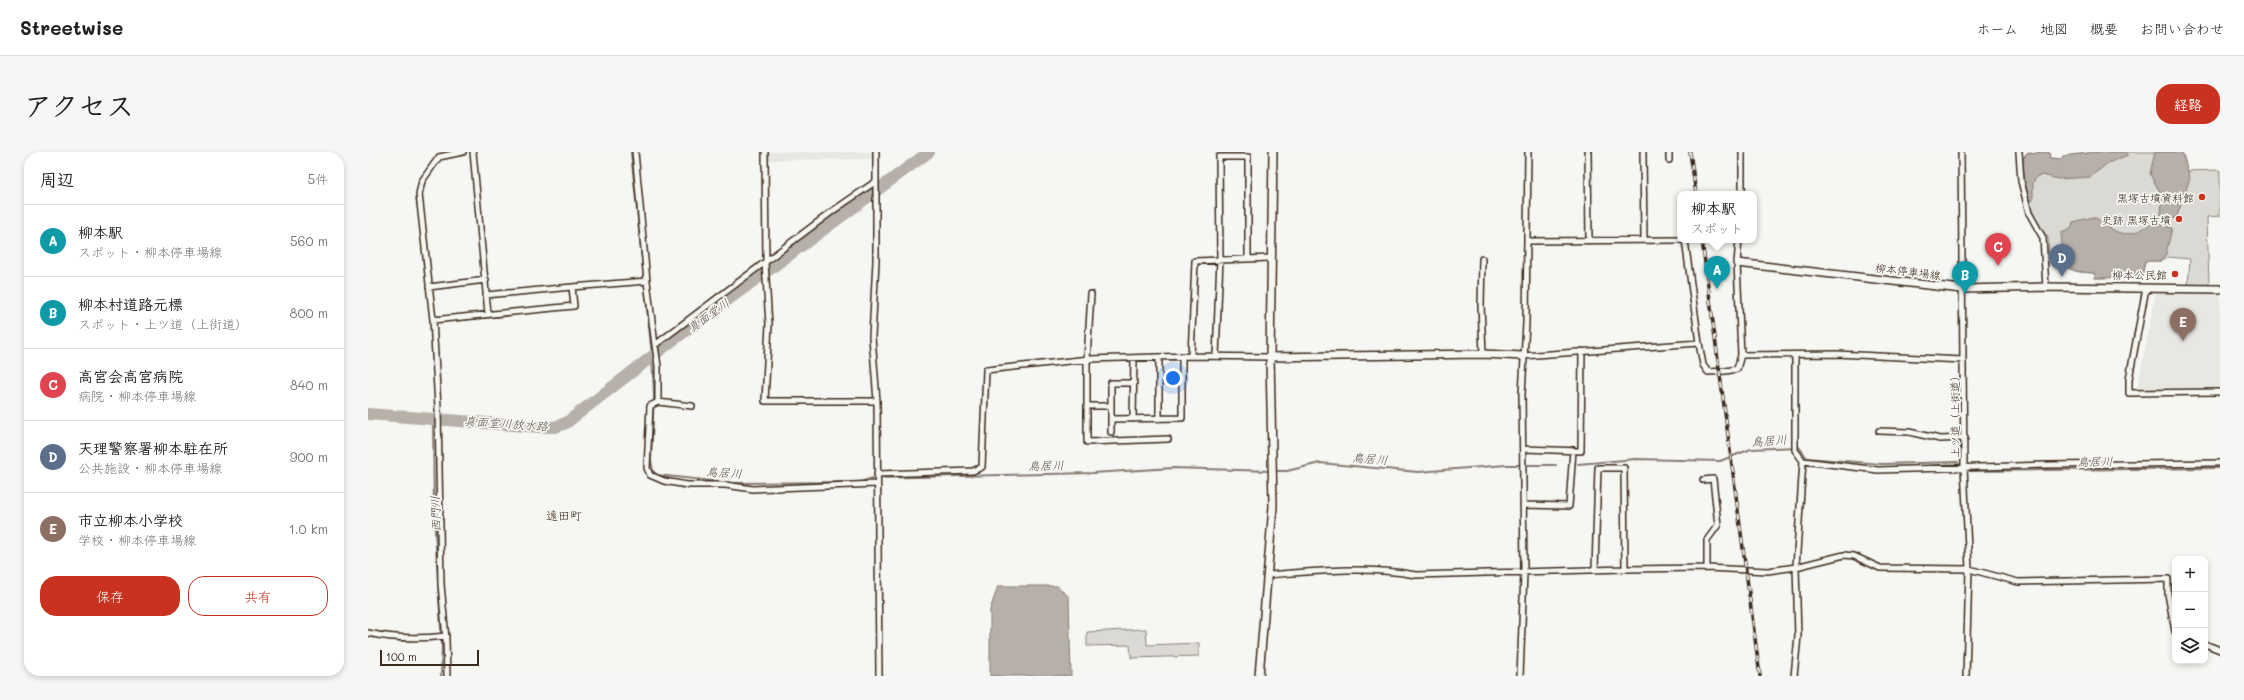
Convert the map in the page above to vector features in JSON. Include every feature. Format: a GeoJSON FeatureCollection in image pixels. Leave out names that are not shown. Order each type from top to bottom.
{"type":"FeatureCollection","features":[{"type":"Feature","properties":{"kind":"street"},"geometry":{"type":"LineString","coordinates":[[447,676],[446,636],[441,584],[439,423],[433,320],[419,194],[422,181],[439,157],[463,152]]}},
{"type":"Feature","properties":{"kind":"street"},"geometry":{"type":"LineString","coordinates":[[473,152],[488,314]]}},
{"type":"Feature","properties":{"kind":"street"},"geometry":{"type":"LineString","coordinates":[[635,152],[647,281],[657,361],[658,402]]}},
{"type":"Feature","properties":{"kind":"street"},"geometry":{"type":"LineString","coordinates":[[765,152],[765,264],[769,324],[765,401],[877,401]]}},
{"type":"Feature","properties":{"kind":"street"},"geometry":{"type":"LineString","coordinates":[[876,152],[872,337],[877,401],[879,676]]}},
{"type":"Feature","properties":{"kind":"street"},"geometry":{"type":"LineString","coordinates":[[1258,676],[1273,506],[1270,357],[1273,152]]}},
{"type":"Feature","properties":{"kind":"street"},"geometry":{"type":"LineString","coordinates":[[1520,676],[1524,573],[1523,356],[1526,322],[1528,152]]}},
{"type":"Feature","properties":{"kind":"street"},"geometry":{"type":"LineString","coordinates":[[1588,152],[1589,241]]}},
{"type":"Feature","properties":{"kind":"street"},"geometry":{"type":"LineString","coordinates":[[1644,152],[1644,239]]}},
{"type":"Feature","properties":{"kind":"street"},"geometry":{"type":"LineString","coordinates":[[1669,152],[1669,160]]}},
{"type":"Feature","properties":{"kind":"street"},"geometry":{"type":"LineString","coordinates":[[1742,152],[1742,191]]}},
{"type":"Feature","properties":{"kind":"street","name":"上ツ道（上街道）"},"geometry":{"type":"LineString","coordinates":[[1961,152],[1965,438],[1964,467],[1969,569],[1966,676]]}},
{"type":"Feature","properties":{"kind":"street"},"geometry":{"type":"LineString","coordinates":[[2019,152],[2021,181],[2029,213],[2043,238],[2046,287]]}},
{"type":"Feature","properties":{"kind":"street"},"geometry":{"type":"LineString","coordinates":[[1216,356],[1220,259],[1219,157],[1248,157],[1248,258]]}},
{"type":"Feature","properties":{"kind":"street"},"geometry":{"type":"LineString","coordinates":[[655,346],[875,183]]}},
{"type":"Feature","properties":{"kind":"street"},"geometry":{"type":"LineString","coordinates":[[1527,241],[1677,240]]}},
{"type":"Feature","properties":{"kind":"street"},"geometry":{"type":"LineString","coordinates":[[1686,243],[1699,343],[1703,365],[1708,372],[1737,369],[1741,355],[1738,263],[1739,243]]}},
{"type":"Feature","properties":{"kind":"street"},"geometry":{"type":"LineString","coordinates":[[1191,356],[1195,262],[1220,259],[1271,258]]}},
{"type":"Feature","properties":{"kind":"street"},"geometry":{"type":"LineString","coordinates":[[1482,259],[1481,304],[1483,354]]}},
{"type":"Feature","properties":{"kind":"street","name":"柳本停車場線"},"geometry":{"type":"LineString","coordinates":[[1738,263],[1962,289],[2046,287],[2220,289]]}},
{"type":"Feature","properties":{"kind":"street"},"geometry":{"type":"LineString","coordinates":[[429,287],[486,280]]}},
{"type":"Feature","properties":{"kind":"street"},"geometry":{"type":"LineString","coordinates":[[486,295],[647,281]]}},
{"type":"Feature","properties":{"kind":"street"},"geometry":{"type":"LineString","coordinates":[[433,320],[574,306],[572,287]]}},
{"type":"Feature","properties":{"kind":"street"},"geometry":{"type":"LineString","coordinates":[[2146,288],[2129,379],[2129,393],[2220,392]]}},
{"type":"Feature","properties":{"kind":"street"},"geometry":{"type":"LineString","coordinates":[[1091,294],[1087,359],[1088,442],[1168,439]]}},
{"type":"Feature","properties":{"kind":"street"},"geometry":{"type":"LineString","coordinates":[[877,474],[973,471],[982,467],[986,370],[1087,359],[1182,356],[1270,357],[1483,354],[1523,356],[1699,343]]}},
{"type":"Feature","properties":{"kind":"street"},"geometry":{"type":"LineString","coordinates":[[1524,450],[1581,451],[1582,351]]}},
{"type":"Feature","properties":{"kind":"street"},"geometry":{"type":"LineString","coordinates":[[1741,355],[1886,355],[1963,360]]}},
{"type":"Feature","properties":{"kind":"street"},"geometry":{"type":"LineString","coordinates":[[1111,420],[1182,418],[1182,356]]}},
{"type":"Feature","properties":{"kind":"street"},"geometry":{"type":"LineString","coordinates":[[1794,676],[1798,636],[1796,567],[1803,461],[1795,448],[1795,356]]}},
{"type":"Feature","properties":{"kind":"street"},"geometry":{"type":"LineString","coordinates":[[1159,357],[1159,419]]}},
{"type":"Feature","properties":{"kind":"street"},"geometry":{"type":"LineString","coordinates":[[1133,419],[1134,358]]}},
{"type":"Feature","properties":{"kind":"street"},"geometry":{"type":"LineString","coordinates":[[1112,432],[1112,383],[1134,383]]}},
{"type":"Feature","properties":{"kind":"street"},"geometry":{"type":"LineString","coordinates":[[692,406],[658,402],[650,406],[647,468],[650,475],[664,481],[687,484],[725,485],[753,489],[877,484]]}},
{"type":"Feature","properties":{"kind":"street"},"geometry":{"type":"LineString","coordinates":[[1087,406],[1111,406]]}},
{"type":"Feature","properties":{"kind":"street"},"geometry":{"type":"LineString","coordinates":[[1879,431],[1909,432],[1940,439],[1965,438]]}},
{"type":"Feature","properties":{"kind":"street"},"geometry":{"type":"LineString","coordinates":[[1524,505],[1569,506],[1573,450]]}},
{"type":"Feature","properties":{"kind":"street"},"geometry":{"type":"LineString","coordinates":[[1803,461],[1878,470],[1964,467],[2220,463]]}},
{"type":"Feature","properties":{"kind":"street"},"geometry":{"type":"LineString","coordinates":[[1595,570],[1598,468],[1624,468],[1625,569]]}},
{"type":"Feature","properties":{"kind":"street"},"geometry":{"type":"LineString","coordinates":[[1703,480],[1713,479],[1718,525],[1707,540],[1707,568]]}},
{"type":"Feature","properties":{"kind":"street"},"geometry":{"type":"LineString","coordinates":[[1267,575],[1331,570],[1389,570],[1416,575],[1707,568],[1746,571],[1796,567],[1844,555],[1854,556],[1880,568],[1969,569],[2018,582],[2168,579],[2168,594],[2174,628]]}},
{"type":"Feature","properties":{"kind":"street"},"geometry":{"type":"LineString","coordinates":[[368,633],[388,638],[427,638],[446,636]]}},
{"type":"Feature","properties":{"kind":"street"},"geometry":{"type":"LineString","coordinates":[[2208,645],[2220,650]]}},
{"type":"Feature","properties":{"kind":"shaded area"},"geometry":{"type":"Polygon","coordinates":[[[767,152],[874,152],[874,159],[767,160],[767,152]]]}},
{"type":"Feature","properties":{"kind":"shaded area"},"geometry":{"type":"Polygon","coordinates":[[[2028,152],[2033,154],[2040,152],[2050,153],[2049,158],[2062,159],[2063,156],[2097,152],[2182,152],[2188,171],[2220,170],[2220,216],[2207,217],[2209,285],[2188,285],[2190,259],[2168,257],[2161,261],[2145,261],[2142,277],[2095,278],[2094,273],[2078,272],[2071,269],[2067,266],[2061,256],[2049,256],[2048,237],[2040,228],[2027,202],[2024,156],[2028,152]]]}},
{"type":"Feature","properties":{"kind":"shaded area"},"geometry":{"type":"Polygon","coordinates":[[[2028,152],[2033,154],[2040,152],[2050,153],[2049,158],[2062,159],[2063,156],[2097,152],[2126,152],[2128,155],[2108,163],[2090,177],[2058,179],[2042,175],[2036,177],[2033,183],[2033,200],[2027,202],[2022,161],[2028,152]]]}},
{"type":"Feature","properties":{"kind":"shaded area"},"geometry":{"type":"Polygon","coordinates":[[[2155,152],[2182,152],[2190,178],[2176,219],[2161,215],[2162,196],[2150,174],[2155,152]]]}},
{"type":"Feature","properties":{"kind":"shaded area"},"geometry":{"type":"Polygon","coordinates":[[[2093,217],[2117,232],[2128,234],[2138,231],[2153,222],[2172,228],[2166,254],[2161,261],[2145,261],[2142,277],[2095,278],[2094,273],[2082,272],[2068,268],[2063,259],[2061,233],[2071,229],[2073,222],[2093,217]]]}},
{"type":"Feature","properties":{"kind":"shaded area"},"geometry":{"type":"Polygon","coordinates":[[[2156,292],[2220,292],[2220,390],[2137,391],[2156,292]]]}},
{"type":"Feature","properties":{"kind":"shaded area"},"geometry":{"type":"Polygon","coordinates":[[[998,586],[1057,586],[1069,597],[1071,676],[990,676],[990,610],[998,586]]]}},
{"type":"Feature","properties":{"kind":"shaded area"},"geometry":{"type":"Polygon","coordinates":[[[1146,629],[1147,645],[1199,643],[1199,656],[1131,658],[1130,645],[1087,646],[1087,632],[1146,629]]]}},
{"type":"Feature","properties":{"kind":"waterway","name":"鳥居川"},"geometry":{"type":"LineString","coordinates":[[631,152],[652,356],[654,395],[651,460],[653,471],[657,475],[731,483],[855,482]]}},
{"type":"Feature","properties":{"kind":"waterway","name":"真面堂川"},"geometry":{"type":"LineString","coordinates":[[368,414],[540,427],[555,427],[566,423],[672,341],[929,152]]}},
{"type":"Feature","properties":{"kind":"waterway","name":"西門川"},"geometry":{"type":"LineString","coordinates":[[433,418],[434,516],[442,644],[441,676]]}},
{"type":"Feature","properties":{"kind":"waterway","name":"鳥居川"},"geometry":{"type":"LineString","coordinates":[[1578,464],[1636,459],[1720,461],[1751,449],[1799,447],[1807,458],[1881,464],[1958,462]]}},
{"type":"Feature","properties":{"kind":"waterway","name":"鳥居川"},"geometry":{"type":"LineString","coordinates":[[1274,471],[1287,471],[1320,463],[1418,472],[1506,465],[1556,465]]}},
{"type":"Feature","properties":{"kind":"waterway","name":"鳥居川"},"geometry":{"type":"LineString","coordinates":[[860,482],[873,478],[1093,473],[1173,468],[1270,471]]}},
{"type":"Feature","properties":{"kind":"waterway","name":"鳥居川"},"geometry":{"type":"LineString","coordinates":[[1970,471],[2220,468]]}},
{"type":"Feature","properties":{"kind":"railway"},"geometry":{"type":"LineString","coordinates":[[1690,152],[1696,191]]}},
{"type":"Feature","properties":{"kind":"railway"},"geometry":{"type":"LineString","coordinates":[[1702,243],[1760,676]]}},
{"type":"Feature","properties":{"kind":"place","name":"黒塚古墳資料館"},"geometry":{"type":"Point","coordinates":[2202,197]}},
{"type":"Feature","properties":{"kind":"place","name":"史跡 黒塚古墳"},"geometry":{"type":"Point","coordinates":[2179,219]}},
{"type":"Feature","properties":{"kind":"place","name":"高宮会高宮病院"},"geometry":{"type":"Point","coordinates":[1998,266]}},
{"type":"Feature","properties":{"kind":"place","name":"柳本公民館"},"geometry":{"type":"Point","coordinates":[2175,274]}},
{"type":"Feature","properties":{"kind":"place","name":"天理警察署柳本駐在所"},"geometry":{"type":"Point","coordinates":[2062,277]}},
{"type":"Feature","properties":{"kind":"place","name":"柳本駅"},"geometry":{"type":"Point","coordinates":[1717,289]}},
{"type":"Feature","properties":{"kind":"place","name":"柳本村道路元標"},"geometry":{"type":"Point","coordinates":[1965,294]}},
{"type":"Feature","properties":{"kind":"place","name":"市立柳本小学校"},"geometry":{"type":"Point","coordinates":[2183,341]}},
{"type":"Feature","properties":{"kind":"district","name":"遠田町"},"geometry":{"type":"Point","coordinates":[564,515]}},
{"type":"Feature","properties":{"kind":"water label","name":"真面堂川放水路"},"geometry":{"type":"Point","coordinates":[506,423]}}]}
